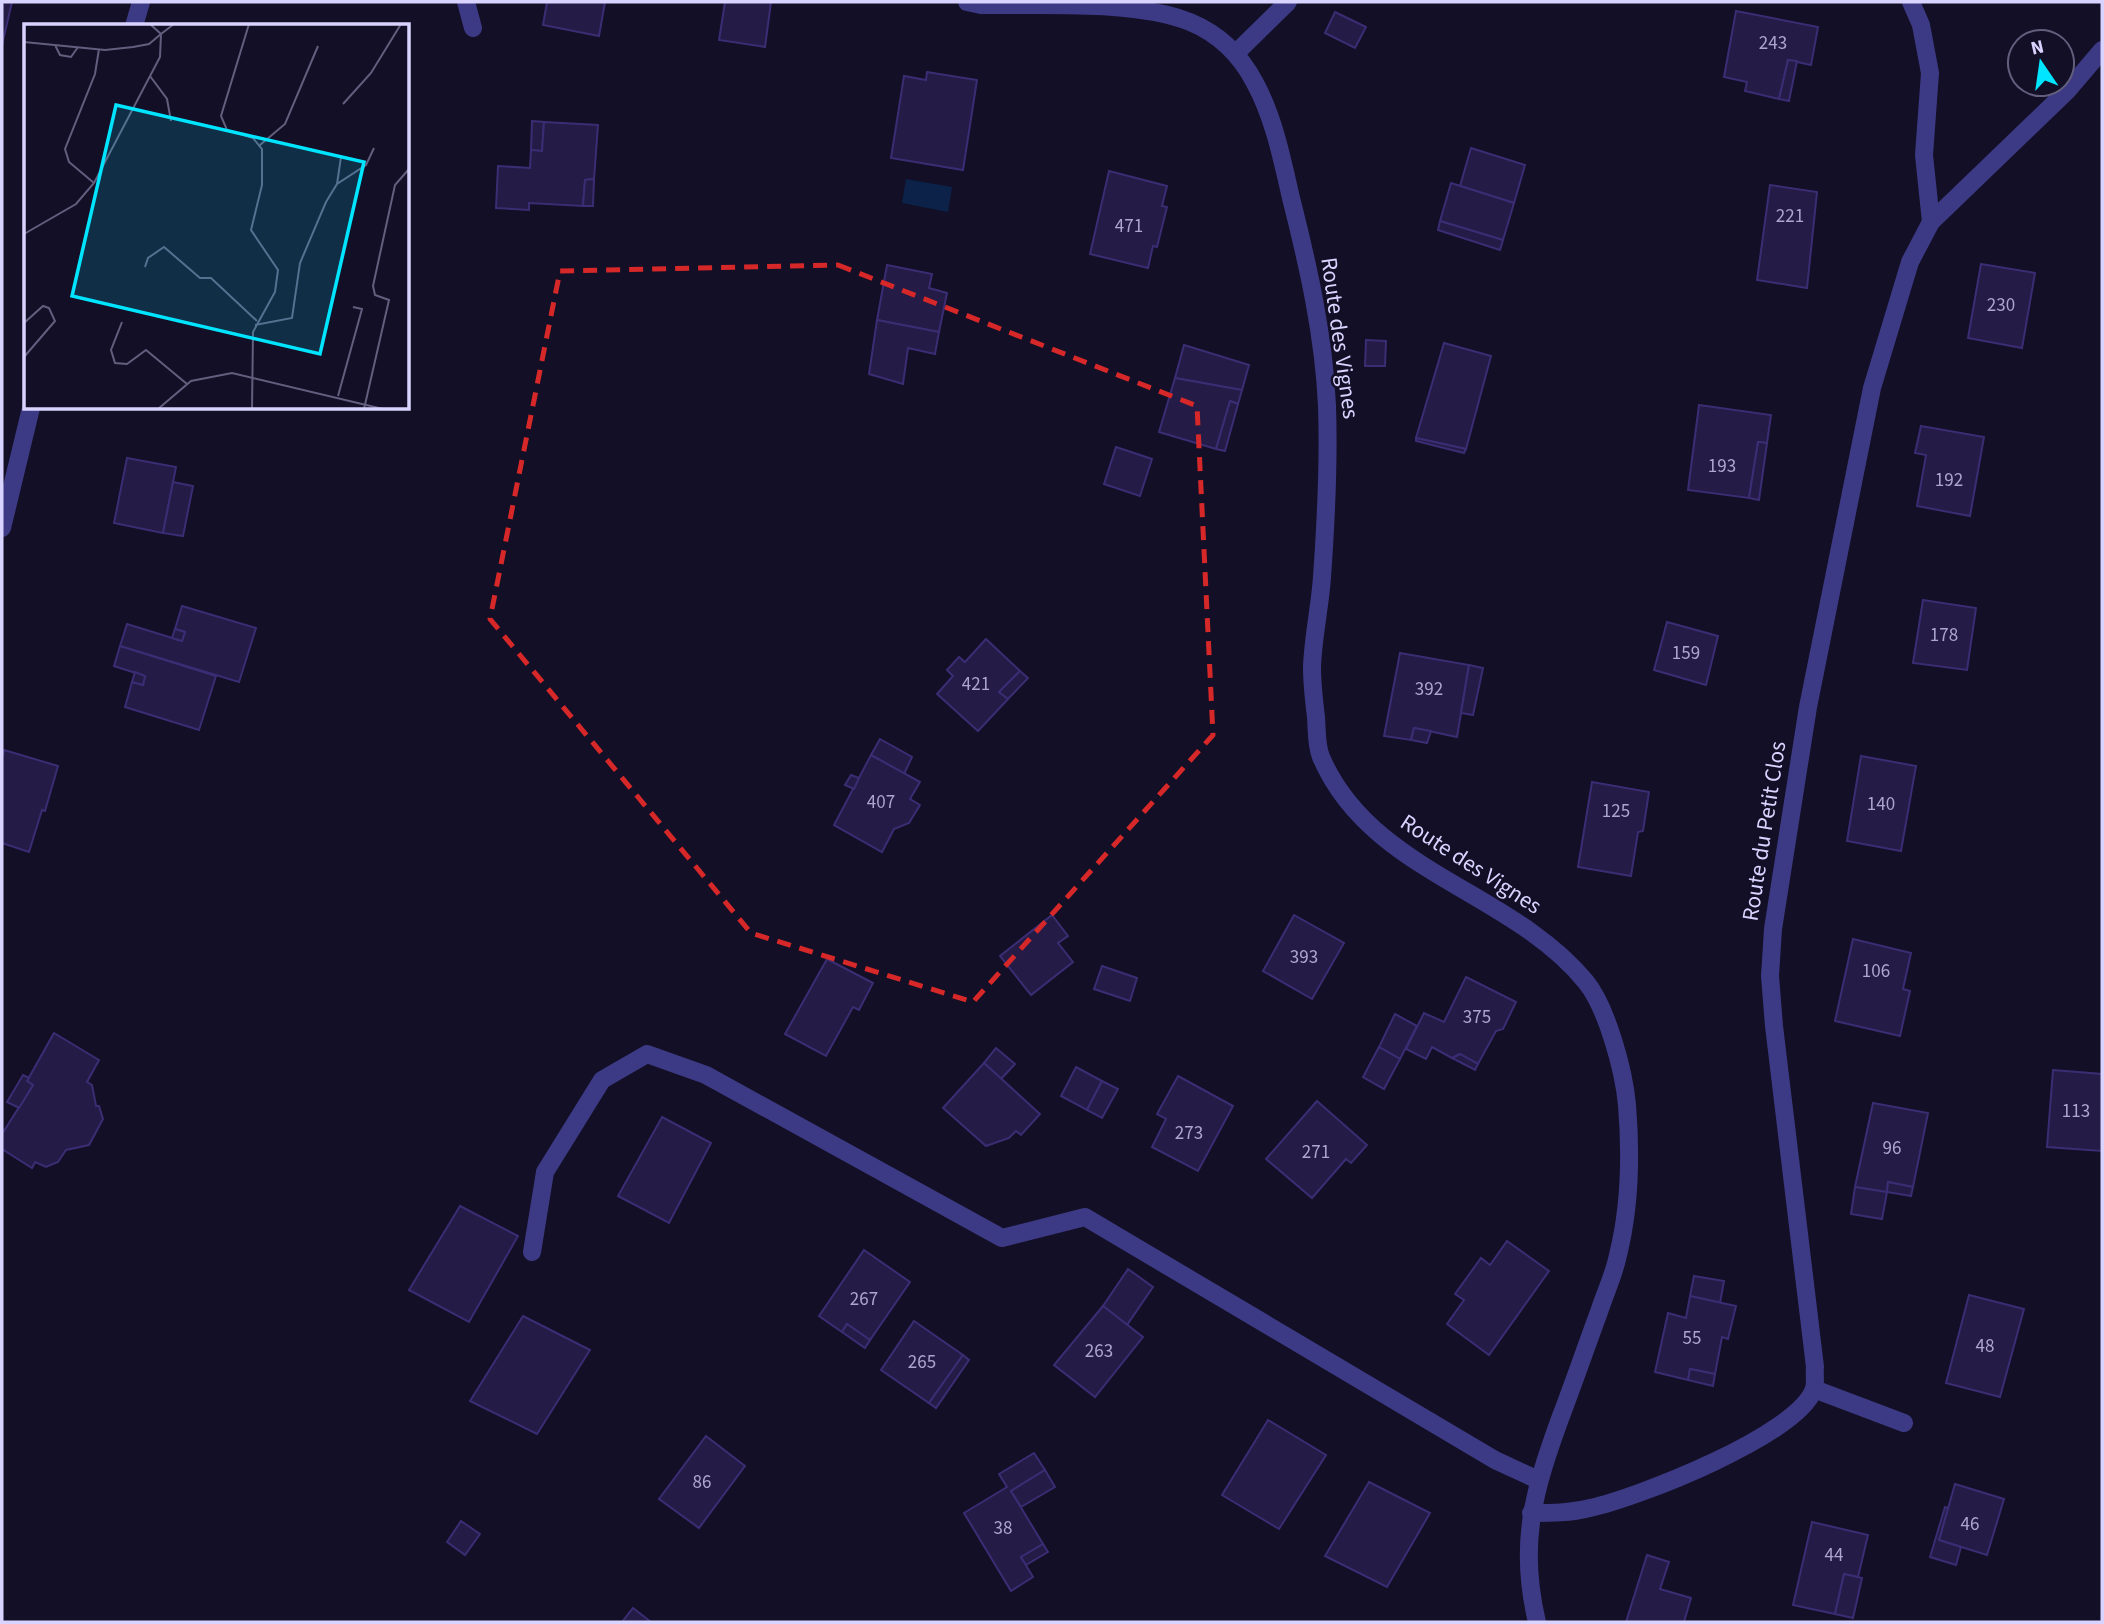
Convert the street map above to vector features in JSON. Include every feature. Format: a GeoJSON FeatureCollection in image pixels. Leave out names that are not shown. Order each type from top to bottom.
{"type":"FeatureCollection","features":[{"type":"Feature","properties":{"kind":"street"},"geometry":{"type":"LineString","coordinates":[[135,24],[141,2]]}},
{"type":"Feature","properties":{"kind":"street"},"geometry":{"type":"LineString","coordinates":[[466,2],[473,28]]}},
{"type":"Feature","properties":{"kind":"street","name":"Route des Vignes"},"geometry":{"type":"LineString","coordinates":[[967,2],[981,5],[1124,8],[1162,13],[1190,22],[1215,36],[1236,53],[1254,81],[1274,132],[1303,246],[1324,370],[1328,433],[1322,565],[1312,666],[1319,753],[1338,787],[1368,824],[1409,856],[1530,930],[1561,955],[1590,987],[1609,1029],[1619,1061],[1627,1103],[1627,1212],[1617,1260],[1538,1480],[1528,1539],[1529,1573],[1537,1622]]}},
{"type":"Feature","properties":{"kind":"street"},"geometry":{"type":"LineString","coordinates":[[1236,53],[1288,2]]}},
{"type":"Feature","properties":{"kind":"street"},"geometry":{"type":"LineString","coordinates":[[1911,2],[1921,25],[1930,73],[1924,155],[1931,222]]}},
{"type":"Feature","properties":{"kind":"street","name":"Route du Petit Clos"},"geometry":{"type":"LineString","coordinates":[[1814,1389],[1815,1367],[1770,976],[1773,929],[1808,707],[1872,388],[1910,262],[1931,222],[2068,90],[2102,50]]}},
{"type":"Feature","properties":{"kind":"street"},"geometry":{"type":"LineString","coordinates":[[2,528],[31,410]]}},
{"type":"Feature","properties":{"kind":"street"},"geometry":{"type":"LineString","coordinates":[[532,1252],[545,1172],[602,1080],[647,1054],[706,1075],[1002,1238],[1085,1217],[1495,1460],[1538,1480]]}},
{"type":"Feature","properties":{"kind":"street"},"geometry":{"type":"LineString","coordinates":[[1531,1513],[1560,1513],[1603,1505],[1654,1488],[1718,1460],[1759,1440],[1798,1409],[1814,1389],[1904,1423]]}},
{"type":"Feature","properties":{"kind":"highlighted area"},"geometry":{"type":"Polygon","coordinates":[[[838,265],[1197,406],[1213,735],[973,1002],[751,933],[490,619],[560,271],[838,265]]]}},
{"type":"Feature","properties":{"kind":"water"},"geometry":{"type":"Polygon","coordinates":[[[906,179],[952,187],[948,212],[902,203],[906,179]]]}},
{"type":"Feature","properties":{"kind":"building"},"geometry":{"type":"Polygon","coordinates":[[[2,2],[12,2],[2,45],[2,2]]]}},
{"type":"Feature","properties":{"kind":"building"},"geometry":{"type":"Polygon","coordinates":[[[547,2],[605,2],[599,36],[543,25],[547,2]]]}},
{"type":"Feature","properties":{"kind":"building"},"geometry":{"type":"Polygon","coordinates":[[[725,2],[771,2],[765,47],[719,40],[725,2]]]}},
{"type":"Feature","properties":{"kind":"building"},"geometry":{"type":"Polygon","coordinates":[[[1736,11],[1818,27],[1811,65],[1788,60],[1779,99],[1745,91],[1747,82],[1724,77],[1736,11]]]}},
{"type":"Feature","properties":{"kind":"building"},"geometry":{"type":"Polygon","coordinates":[[[1335,12],[1366,27],[1355,48],[1325,33],[1335,12]]]}},
{"type":"Feature","properties":{"kind":"building"},"geometry":{"type":"Polygon","coordinates":[[[1788,60],[1797,61],[1789,101],[1779,99],[1788,60]]]}},
{"type":"Feature","properties":{"kind":"building"},"geometry":{"type":"Polygon","coordinates":[[[927,72],[977,80],[963,170],[891,158],[904,76],[926,80],[927,72]]]}},
{"type":"Feature","properties":{"kind":"building"},"geometry":{"type":"Polygon","coordinates":[[[532,121],[544,122],[542,151],[531,150],[532,121]]]}},
{"type":"Feature","properties":{"kind":"building"},"geometry":{"type":"Polygon","coordinates":[[[544,122],[598,125],[594,179],[585,180],[583,206],[529,203],[529,210],[496,208],[498,166],[530,168],[531,150],[542,151],[544,122]]]}},
{"type":"Feature","properties":{"kind":"building"},"geometry":{"type":"Polygon","coordinates":[[[1471,148],[1525,165],[1514,203],[1460,186],[1471,148]]]}},
{"type":"Feature","properties":{"kind":"building"},"geometry":{"type":"Polygon","coordinates":[[[1109,171],[1167,186],[1162,206],[1167,207],[1157,247],[1153,246],[1148,268],[1090,254],[1109,171]]]}},
{"type":"Feature","properties":{"kind":"building"},"geometry":{"type":"Polygon","coordinates":[[[594,179],[593,206],[583,206],[585,180],[594,179]]]}},
{"type":"Feature","properties":{"kind":"building"},"geometry":{"type":"Polygon","coordinates":[[[1451,183],[1514,203],[1503,240],[1440,221],[1451,183]]]}},
{"type":"Feature","properties":{"kind":"building"},"geometry":{"type":"Polygon","coordinates":[[[1770,185],[1817,192],[1807,288],[1757,280],[1770,185]]]}},
{"type":"Feature","properties":{"kind":"building"},"geometry":{"type":"Polygon","coordinates":[[[1440,221],[1503,240],[1500,250],[1438,230],[1440,221]]]}},
{"type":"Feature","properties":{"kind":"building"},"geometry":{"type":"Polygon","coordinates":[[[1981,264],[2035,273],[2022,348],[1968,338],[1981,264]]]}},
{"type":"Feature","properties":{"kind":"building"},"geometry":{"type":"Polygon","coordinates":[[[887,265],[932,274],[929,288],[947,293],[939,332],[877,320],[887,265]]]}},
{"type":"Feature","properties":{"kind":"building"},"geometry":{"type":"Polygon","coordinates":[[[877,320],[939,332],[935,354],[908,348],[903,384],[869,374],[877,320]]]}},
{"type":"Feature","properties":{"kind":"building"},"geometry":{"type":"Polygon","coordinates":[[[1366,340],[1386,341],[1385,366],[1365,366],[1366,340]]]}},
{"type":"Feature","properties":{"kind":"building"},"geometry":{"type":"Polygon","coordinates":[[[1444,343],[1491,356],[1466,449],[1416,438],[1444,343]]]}},
{"type":"Feature","properties":{"kind":"building"},"geometry":{"type":"Polygon","coordinates":[[[1184,345],[1249,365],[1242,390],[1175,378],[1184,345]]]}},
{"type":"Feature","properties":{"kind":"building"},"geometry":{"type":"Polygon","coordinates":[[[1175,378],[1242,390],[1238,404],[1230,401],[1216,449],[1159,432],[1175,378]]]}},
{"type":"Feature","properties":{"kind":"building"},"geometry":{"type":"Polygon","coordinates":[[[1230,401],[1238,404],[1225,451],[1216,449],[1230,401]]]}},
{"type":"Feature","properties":{"kind":"building"},"geometry":{"type":"Polygon","coordinates":[[[1699,405],[1771,415],[1767,443],[1758,442],[1749,498],[1688,490],[1699,405]]]}},
{"type":"Feature","properties":{"kind":"building"},"geometry":{"type":"Polygon","coordinates":[[[1921,426],[1984,437],[1970,516],[1917,506],[1926,455],[1915,453],[1921,426]]]}},
{"type":"Feature","properties":{"kind":"building"},"geometry":{"type":"Polygon","coordinates":[[[1416,438],[1466,449],[1464,453],[1416,441],[1416,438]]]}},
{"type":"Feature","properties":{"kind":"building"},"geometry":{"type":"Polygon","coordinates":[[[1758,442],[1767,443],[1759,500],[1749,498],[1758,442]]]}},
{"type":"Feature","properties":{"kind":"building"},"geometry":{"type":"Polygon","coordinates":[[[1116,447],[1152,459],[1140,496],[1104,484],[1116,447]]]}},
{"type":"Feature","properties":{"kind":"building"},"geometry":{"type":"Polygon","coordinates":[[[127,458],[176,467],[163,533],[114,523],[127,458]]]}},
{"type":"Feature","properties":{"kind":"building"},"geometry":{"type":"Polygon","coordinates":[[[173,482],[193,486],[183,536],[163,533],[173,482]]]}},
{"type":"Feature","properties":{"kind":"building"},"geometry":{"type":"Polygon","coordinates":[[[1923,600],[1976,608],[1967,670],[1913,663],[1923,600]]]}},
{"type":"Feature","properties":{"kind":"building"},"geometry":{"type":"Polygon","coordinates":[[[182,606],[256,628],[239,682],[120,646],[127,624],[182,641],[185,632],[175,629],[182,606]]]}},
{"type":"Feature","properties":{"kind":"building"},"geometry":{"type":"Polygon","coordinates":[[[1667,622],[1718,636],[1706,685],[1654,670],[1667,622]]]}},
{"type":"Feature","properties":{"kind":"building"},"geometry":{"type":"Polygon","coordinates":[[[175,629],[185,632],[182,641],[172,638],[175,629]]]}},
{"type":"Feature","properties":{"kind":"building"},"geometry":{"type":"Polygon","coordinates":[[[986,639],[1020,671],[999,692],[1008,699],[978,731],[937,694],[953,676],[947,670],[959,657],[965,662],[986,639]]]}},
{"type":"Feature","properties":{"kind":"building"},"geometry":{"type":"Polygon","coordinates":[[[120,646],[216,676],[199,730],[125,707],[132,682],[143,685],[145,676],[114,666],[120,646]]]}},
{"type":"Feature","properties":{"kind":"building"},"geometry":{"type":"Polygon","coordinates":[[[1400,653],[1469,665],[1457,737],[1414,728],[1411,740],[1384,736],[1400,653]]]}},
{"type":"Feature","properties":{"kind":"building"},"geometry":{"type":"Polygon","coordinates":[[[1469,665],[1483,668],[1473,715],[1461,713],[1469,665]]]}},
{"type":"Feature","properties":{"kind":"building"},"geometry":{"type":"Polygon","coordinates":[[[1020,671],[1028,678],[1008,699],[999,692],[1020,671]]]}},
{"type":"Feature","properties":{"kind":"building"},"geometry":{"type":"Polygon","coordinates":[[[135,672],[145,676],[143,685],[132,682],[135,672]]]}},
{"type":"Feature","properties":{"kind":"building"},"geometry":{"type":"Polygon","coordinates":[[[1414,728],[1431,731],[1427,743],[1411,740],[1414,728]]]}},
{"type":"Feature","properties":{"kind":"building"},"geometry":{"type":"Polygon","coordinates":[[[880,739],[912,757],[904,774],[871,755],[880,739]]]}},
{"type":"Feature","properties":{"kind":"building"},"geometry":{"type":"Polygon","coordinates":[[[4,750],[58,766],[29,852],[2,843],[4,750]]]}},
{"type":"Feature","properties":{"kind":"building"},"geometry":{"type":"Polygon","coordinates":[[[871,755],[920,782],[910,799],[920,805],[909,823],[894,829],[882,852],[834,825],[871,755]]]}},
{"type":"Feature","properties":{"kind":"building"},"geometry":{"type":"Polygon","coordinates":[[[1861,756],[1916,766],[1901,851],[1847,841],[1861,756]]]}},
{"type":"Feature","properties":{"kind":"building"},"geometry":{"type":"Polygon","coordinates":[[[851,775],[859,778],[854,789],[845,785],[851,775]]]}},
{"type":"Feature","properties":{"kind":"building"},"geometry":{"type":"Polygon","coordinates":[[[1592,782],[1649,792],[1643,831],[1638,832],[1631,876],[1578,867],[1592,782]]]}},
{"type":"Feature","properties":{"kind":"building"},"geometry":{"type":"Polygon","coordinates":[[[1052,915],[1068,936],[1058,943],[1073,962],[1031,995],[1000,956],[1052,915]]]}},
{"type":"Feature","properties":{"kind":"building"},"geometry":{"type":"Polygon","coordinates":[[[1294,915],[1344,943],[1312,999],[1263,971],[1294,915]]]}},
{"type":"Feature","properties":{"kind":"building"},"geometry":{"type":"Polygon","coordinates":[[[1853,939],[1911,953],[1903,989],[1910,991],[1900,1036],[1835,1021],[1853,939]]]}},
{"type":"Feature","properties":{"kind":"building"},"geometry":{"type":"Polygon","coordinates":[[[827,959],[873,983],[859,1010],[853,1007],[826,1056],[785,1034],[827,959]]]}},
{"type":"Feature","properties":{"kind":"building"},"geometry":{"type":"Polygon","coordinates":[[[1102,966],[1137,978],[1130,1001],[1094,989],[1102,966]]]}},
{"type":"Feature","properties":{"kind":"building"},"geometry":{"type":"Polygon","coordinates":[[[1466,977],[1516,1002],[1503,1029],[1496,1031],[1478,1064],[1460,1054],[1452,1058],[1432,1047],[1426,1059],[1406,1049],[1424,1013],[1444,1022],[1466,977]]]}},
{"type":"Feature","properties":{"kind":"building"},"geometry":{"type":"Polygon","coordinates":[[[1395,1014],[1417,1026],[1400,1059],[1379,1047],[1395,1014]]]}},
{"type":"Feature","properties":{"kind":"building"},"geometry":{"type":"Polygon","coordinates":[[[54,1033],[99,1060],[87,1082],[92,1085],[96,1106],[99,1106],[103,1119],[89,1145],[66,1150],[58,1162],[46,1167],[35,1162],[32,1168],[2,1149],[2,1134],[33,1085],[27,1081],[54,1033]]]}},
{"type":"Feature","properties":{"kind":"building"},"geometry":{"type":"Polygon","coordinates":[[[1379,1047],[1400,1059],[1384,1089],[1363,1077],[1379,1047]]]}},
{"type":"Feature","properties":{"kind":"building"},"geometry":{"type":"Polygon","coordinates":[[[996,1048],[1015,1064],[1001,1079],[984,1063],[996,1048]]]}},
{"type":"Feature","properties":{"kind":"building"},"geometry":{"type":"Polygon","coordinates":[[[1460,1054],[1478,1064],[1475,1070],[1452,1058],[1460,1054]]]}},
{"type":"Feature","properties":{"kind":"building"},"geometry":{"type":"Polygon","coordinates":[[[984,1063],[1040,1114],[1021,1135],[1016,1131],[1009,1138],[986,1146],[943,1108],[984,1063]]]}},
{"type":"Feature","properties":{"kind":"building"},"geometry":{"type":"Polygon","coordinates":[[[1076,1067],[1102,1081],[1087,1110],[1061,1096],[1076,1067]]]}},
{"type":"Feature","properties":{"kind":"building"},"geometry":{"type":"Polygon","coordinates":[[[2053,1070],[2102,1074],[2102,1151],[2047,1147],[2053,1070]]]}},
{"type":"Feature","properties":{"kind":"building"},"geometry":{"type":"Polygon","coordinates":[[[23,1075],[29,1078],[27,1081],[33,1085],[19,1108],[7,1102],[23,1075]]]}},
{"type":"Feature","properties":{"kind":"building"},"geometry":{"type":"Polygon","coordinates":[[[1178,1076],[1233,1106],[1198,1171],[1152,1147],[1166,1119],[1157,1114],[1178,1076]]]}},
{"type":"Feature","properties":{"kind":"building"},"geometry":{"type":"Polygon","coordinates":[[[1102,1081],[1118,1089],[1102,1118],[1087,1110],[1102,1081]]]}},
{"type":"Feature","properties":{"kind":"building"},"geometry":{"type":"Polygon","coordinates":[[[1317,1101],[1367,1145],[1351,1163],[1346,1159],[1312,1198],[1266,1159],[1317,1101]]]}},
{"type":"Feature","properties":{"kind":"building"},"geometry":{"type":"Polygon","coordinates":[[[1873,1103],[1928,1113],[1913,1187],[1888,1182],[1887,1192],[1855,1187],[1873,1103]]]}},
{"type":"Feature","properties":{"kind":"building"},"geometry":{"type":"Polygon","coordinates":[[[662,1117],[711,1143],[669,1223],[618,1196],[662,1117]]]}},
{"type":"Feature","properties":{"kind":"building"},"geometry":{"type":"Polygon","coordinates":[[[1888,1182],[1913,1187],[1911,1196],[1887,1192],[1888,1182]]]}},
{"type":"Feature","properties":{"kind":"building"},"geometry":{"type":"Polygon","coordinates":[[[1855,1187],[1887,1192],[1882,1219],[1851,1214],[1855,1187]]]}},
{"type":"Feature","properties":{"kind":"building"},"geometry":{"type":"Polygon","coordinates":[[[460,1206],[518,1236],[469,1322],[409,1290],[460,1206]]]}},
{"type":"Feature","properties":{"kind":"building"},"geometry":{"type":"Polygon","coordinates":[[[1507,1241],[1549,1271],[1489,1355],[1447,1324],[1464,1300],[1455,1294],[1481,1258],[1490,1265],[1507,1241]]]}},
{"type":"Feature","properties":{"kind":"building"},"geometry":{"type":"Polygon","coordinates":[[[864,1250],[910,1282],[870,1340],[847,1324],[842,1332],[819,1316],[864,1250]]]}},
{"type":"Feature","properties":{"kind":"building"},"geometry":{"type":"Polygon","coordinates":[[[1128,1269],[1153,1287],[1127,1325],[1103,1306],[1128,1269]]]}},
{"type":"Feature","properties":{"kind":"building"},"geometry":{"type":"Polygon","coordinates":[[[1694,1276],[1724,1281],[1720,1303],[1690,1296],[1694,1276]]]}},
{"type":"Feature","properties":{"kind":"building"},"geometry":{"type":"Polygon","coordinates":[[[1969,1295],[2024,1309],[2000,1397],[1946,1383],[1969,1295]]]}},
{"type":"Feature","properties":{"kind":"building"},"geometry":{"type":"Polygon","coordinates":[[[1690,1296],[1736,1306],[1728,1339],[1722,1337],[1715,1374],[1690,1369],[1688,1380],[1655,1372],[1668,1313],[1686,1318],[1690,1296]]]}},
{"type":"Feature","properties":{"kind":"building"},"geometry":{"type":"Polygon","coordinates":[[[1103,1306],[1143,1337],[1095,1397],[1054,1365],[1103,1306]]]}},
{"type":"Feature","properties":{"kind":"building"},"geometry":{"type":"Polygon","coordinates":[[[523,1316],[590,1350],[537,1434],[470,1401],[523,1316]]]}},
{"type":"Feature","properties":{"kind":"building"},"geometry":{"type":"Polygon","coordinates":[[[914,1321],[963,1355],[929,1403],[881,1370],[914,1321]]]}},
{"type":"Feature","properties":{"kind":"building"},"geometry":{"type":"Polygon","coordinates":[[[847,1324],[870,1340],[865,1348],[842,1332],[847,1324]]]}},
{"type":"Feature","properties":{"kind":"building"},"geometry":{"type":"Polygon","coordinates":[[[963,1355],[969,1360],[936,1408],[929,1403],[963,1355]]]}},
{"type":"Feature","properties":{"kind":"building"},"geometry":{"type":"Polygon","coordinates":[[[1690,1369],[1715,1374],[1713,1386],[1688,1380],[1690,1369]]]}},
{"type":"Feature","properties":{"kind":"building"},"geometry":{"type":"Polygon","coordinates":[[[1268,1420],[1326,1455],[1279,1529],[1222,1495],[1268,1420]]]}},
{"type":"Feature","properties":{"kind":"building"},"geometry":{"type":"Polygon","coordinates":[[[706,1436],[745,1466],[699,1528],[659,1499],[706,1436]]]}},
{"type":"Feature","properties":{"kind":"building"},"geometry":{"type":"Polygon","coordinates":[[[1034,1453],[1045,1470],[1011,1491],[1043,1544],[1021,1557],[1033,1577],[1011,1591],[964,1513],[1007,1487],[999,1474],[1034,1453]]]}},
{"type":"Feature","properties":{"kind":"building"},"geometry":{"type":"Polygon","coordinates":[[[1045,1470],[1055,1487],[1021,1507],[1011,1491],[1045,1470]]]}},
{"type":"Feature","properties":{"kind":"building"},"geometry":{"type":"Polygon","coordinates":[[[1369,1482],[1430,1513],[1387,1587],[1325,1556],[1369,1482]]]}},
{"type":"Feature","properties":{"kind":"building"},"geometry":{"type":"Polygon","coordinates":[[[1955,1484],[2004,1499],[1987,1555],[1939,1540],[1955,1484]]]}},
{"type":"Feature","properties":{"kind":"building"},"geometry":{"type":"Polygon","coordinates":[[[1945,1507],[1948,1508],[1939,1540],[1961,1547],[1956,1565],[1930,1557],[1945,1507]]]}},
{"type":"Feature","properties":{"kind":"building"},"geometry":{"type":"Polygon","coordinates":[[[461,1521],[480,1534],[465,1555],[447,1542],[461,1521]]]}},
{"type":"Feature","properties":{"kind":"building"},"geometry":{"type":"Polygon","coordinates":[[[1812,1522],[1868,1535],[1858,1577],[1844,1574],[1835,1614],[1793,1605],[1812,1522]]]}},
{"type":"Feature","properties":{"kind":"building"},"geometry":{"type":"Polygon","coordinates":[[[1043,1544],[1048,1552],[1026,1565],[1021,1557],[1043,1544]]]}},
{"type":"Feature","properties":{"kind":"building"},"geometry":{"type":"Polygon","coordinates":[[[1647,1555],[1669,1562],[1660,1589],[1691,1598],[1684,1622],[1626,1622],[1647,1555]]]}},
{"type":"Feature","properties":{"kind":"building"},"geometry":{"type":"Polygon","coordinates":[[[1844,1574],[1862,1578],[1853,1618],[1835,1614],[1844,1574]]]}},
{"type":"Feature","properties":{"kind":"building"},"geometry":{"type":"Polygon","coordinates":[[[633,1608],[651,1622],[622,1622],[633,1608]]]}}]}
